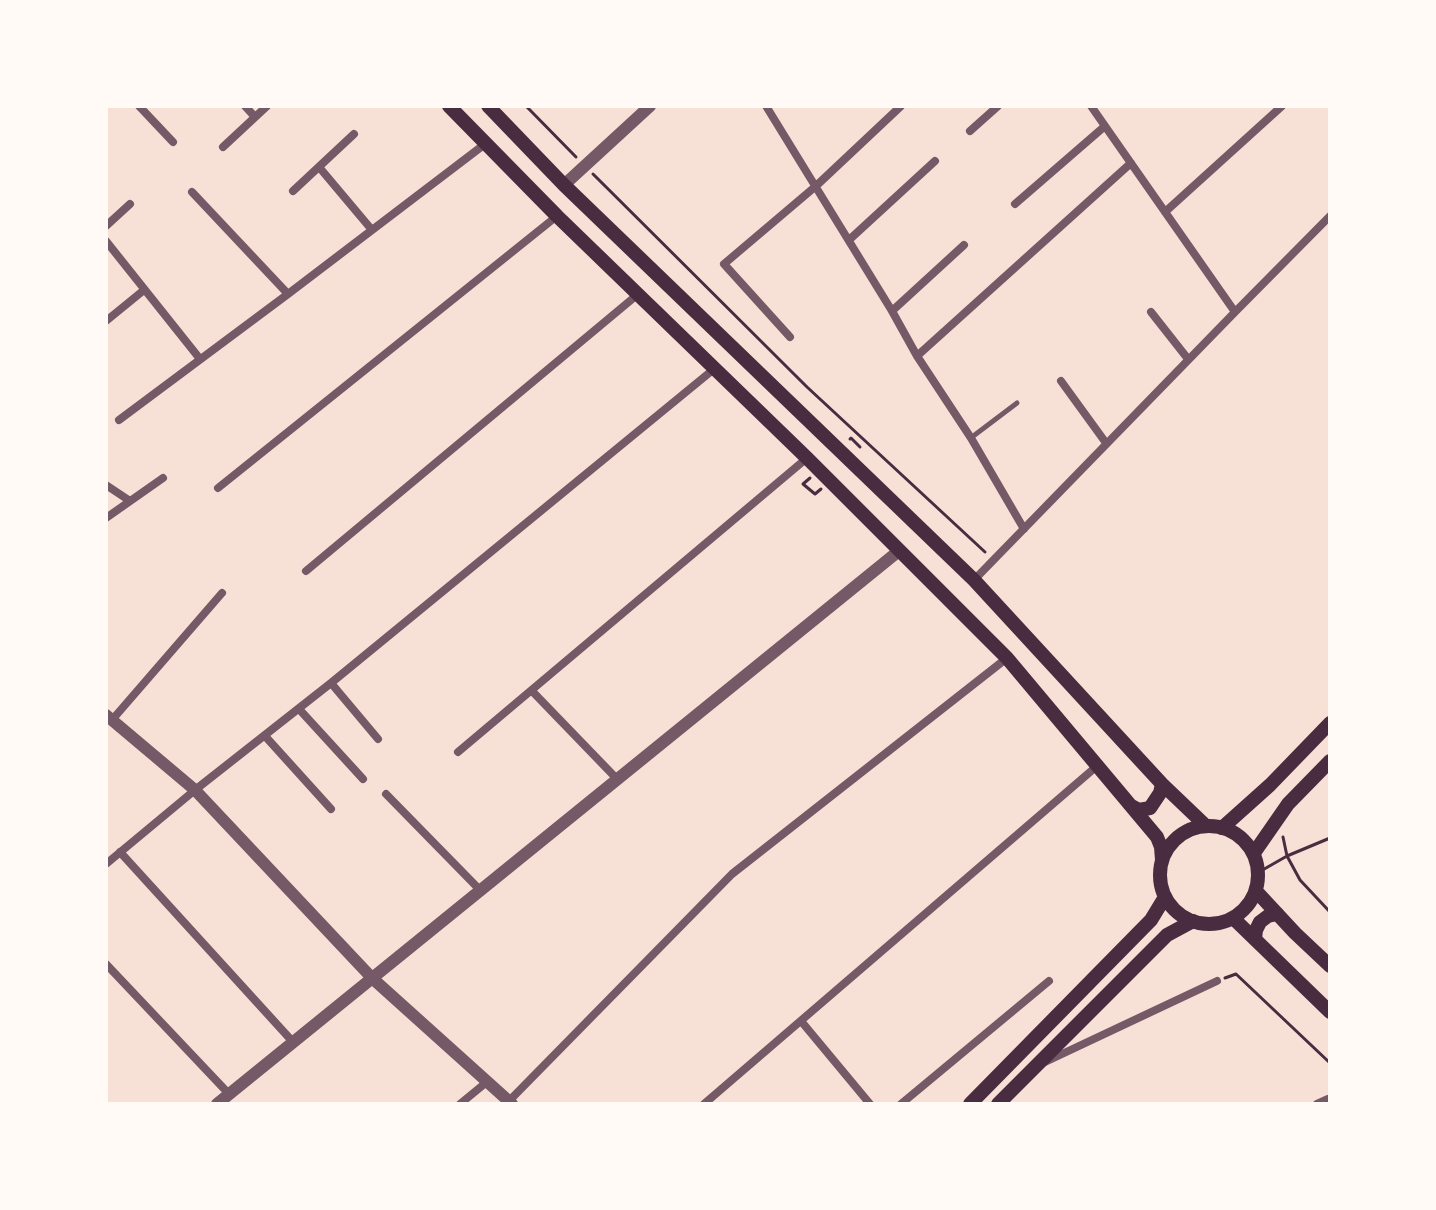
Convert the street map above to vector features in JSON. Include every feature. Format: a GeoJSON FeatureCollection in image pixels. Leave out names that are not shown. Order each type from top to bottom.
{"type":"FeatureCollection","features":[{"type":"Feature","properties":{"kind":"main road"},"geometry":{"type":"LineString","coordinates":[[449,106],[1007,658],[1157,837],[1162,860],[1160,879],[1165,897],[1177,912],[1193,921],[1209,924],[1233,918],[1247,907],[1256,891],[1259,872],[1254,853],[1237,835],[1222,828],[1206,826],[1187,831],[1166,851],[1162,860]]}},
{"type":"Feature","properties":{"kind":"main road"},"geometry":{"type":"LineString","coordinates":[[488,106],[564,185],[974,580],[1162,784],[1206,826]]}},
{"type":"Feature","properties":{"kind":"main road"},"geometry":{"type":"LineString","coordinates":[[1222,828],[1270,785],[1330,723]]}},
{"type":"Feature","properties":{"kind":"main road"},"geometry":{"type":"LineString","coordinates":[[1254,853],[1288,804],[1330,761]]}},
{"type":"Feature","properties":{"kind":"main road"},"geometry":{"type":"LineString","coordinates":[[1129,805],[1139,810],[1150,808],[1162,784]]}},
{"type":"Feature","properties":{"kind":"main road"},"geometry":{"type":"LineString","coordinates":[[1256,891],[1330,966]]}},
{"type":"Feature","properties":{"kind":"main road"},"geometry":{"type":"LineString","coordinates":[[970,1104],[1151,920],[1165,897]]}},
{"type":"Feature","properties":{"kind":"main road"},"geometry":{"type":"LineString","coordinates":[[1255,939],[1260,922],[1277,914]]}},
{"type":"Feature","properties":{"kind":"main road"},"geometry":{"type":"LineString","coordinates":[[1233,918],[1330,1012]]}},
{"type":"Feature","properties":{"kind":"main road"},"geometry":{"type":"LineString","coordinates":[[998,1104],[1167,935],[1193,921]]}},
{"type":"Feature","properties":{"kind":"street"},"geometry":{"type":"LineString","coordinates":[[139,106],[173,142]]}},
{"type":"Feature","properties":{"kind":"street"},"geometry":{"type":"LineString","coordinates":[[245,106],[255,117]]}},
{"type":"Feature","properties":{"kind":"street"},"geometry":{"type":"LineString","coordinates":[[223,147],[267,106]]}},
{"type":"Feature","properties":{"kind":"street"},"geometry":{"type":"LineString","coordinates":[[766,106],[1024,529]]}},
{"type":"Feature","properties":{"kind":"street"},"geometry":{"type":"LineString","coordinates":[[790,337],[724,264],[816,186],[901,106]]}},
{"type":"Feature","properties":{"kind":"street"},"geometry":{"type":"LineString","coordinates":[[970,131],[998,106]]}},
{"type":"Feature","properties":{"kind":"street"},"geometry":{"type":"LineString","coordinates":[[1091,106],[1235,312]]}},
{"type":"Feature","properties":{"kind":"street"},"geometry":{"type":"LineString","coordinates":[[1165,212],[1282,106]]}},
{"type":"Feature","properties":{"kind":"street"},"geometry":{"type":"LineString","coordinates":[[564,185],[643,108]]}},
{"type":"Feature","properties":{"kind":"street"},"geometry":{"type":"LineString","coordinates":[[1015,204],[1105,126]]}},
{"type":"Feature","properties":{"kind":"street"},"geometry":{"type":"LineString","coordinates":[[293,191],[354,134]]}},
{"type":"Feature","properties":{"kind":"street"},"geometry":{"type":"LineString","coordinates":[[119,420],[485,144]]}},
{"type":"Feature","properties":{"kind":"street"},"geometry":{"type":"LineString","coordinates":[[849,240],[935,161]]}},
{"type":"Feature","properties":{"kind":"street"},"geometry":{"type":"LineString","coordinates":[[917,356],[1131,163]]}},
{"type":"Feature","properties":{"kind":"street"},"geometry":{"type":"LineString","coordinates":[[319,167],[372,230]]}},
{"type":"Feature","properties":{"kind":"street"},"geometry":{"type":"LineString","coordinates":[[192,192],[288,294]]}},
{"type":"Feature","properties":{"kind":"street"},"geometry":{"type":"LineString","coordinates":[[106,226],[130,204]]}},
{"type":"Feature","properties":{"kind":"street"},"geometry":{"type":"LineString","coordinates":[[218,488],[557,216]]}},
{"type":"Feature","properties":{"kind":"street"},"geometry":{"type":"LineString","coordinates":[[974,580],[1330,216]]}},
{"type":"Feature","properties":{"kind":"street"},"geometry":{"type":"LineString","coordinates":[[106,241],[200,359]]}},
{"type":"Feature","properties":{"kind":"street"},"geometry":{"type":"LineString","coordinates":[[892,311],[964,245]]}},
{"type":"Feature","properties":{"kind":"street"},"geometry":{"type":"LineString","coordinates":[[106,321],[144,290]]}},
{"type":"Feature","properties":{"kind":"street"},"geometry":{"type":"LineString","coordinates":[[306,571],[637,295]]}},
{"type":"Feature","properties":{"kind":"street"},"geometry":{"type":"LineString","coordinates":[[1151,312],[1188,359]]}},
{"type":"Feature","properties":{"kind":"street"},"geometry":{"type":"LineString","coordinates":[[106,864],[714,369]]}},
{"type":"Feature","properties":{"kind":"street"},"geometry":{"type":"LineString","coordinates":[[1061,381],[1106,443]]}},
{"type":"Feature","properties":{"kind":"street"},"geometry":{"type":"LineString","coordinates":[[458,752],[807,458]]}},
{"type":"Feature","properties":{"kind":"street"},"geometry":{"type":"LineString","coordinates":[[106,518],[163,478]]}},
{"type":"Feature","properties":{"kind":"street"},"geometry":{"type":"LineString","coordinates":[[106,485],[130,501]]}},
{"type":"Feature","properties":{"kind":"street"},"geometry":{"type":"LineString","coordinates":[[217,1104],[900,550]]}},
{"type":"Feature","properties":{"kind":"street"},"geometry":{"type":"LineString","coordinates":[[222,593],[109,717],[195,790],[372,978],[511,1103],[732,874],[1007,658]]}},
{"type":"Feature","properties":{"kind":"street"},"geometry":{"type":"LineString","coordinates":[[331,683],[378,739]]}},
{"type":"Feature","properties":{"kind":"street"},"geometry":{"type":"LineString","coordinates":[[532,691],[617,779]]}},
{"type":"Feature","properties":{"kind":"street"},"geometry":{"type":"LineString","coordinates":[[299,709],[363,779]]}},
{"type":"Feature","properties":{"kind":"street"},"geometry":{"type":"LineString","coordinates":[[265,736],[331,809]]}},
{"type":"Feature","properties":{"kind":"street"},"geometry":{"type":"LineString","coordinates":[[704,1104],[1097,766]]}},
{"type":"Feature","properties":{"kind":"street"},"geometry":{"type":"LineString","coordinates":[[386,794],[480,890]]}},
{"type":"Feature","properties":{"kind":"street"},"geometry":{"type":"LineString","coordinates":[[120,852],[293,1042]]}},
{"type":"Feature","properties":{"kind":"street"},"geometry":{"type":"LineString","coordinates":[[106,964],[229,1094]]}},
{"type":"Feature","properties":{"kind":"street"},"geometry":{"type":"LineString","coordinates":[[901,1104],[1049,981]]}},
{"type":"Feature","properties":{"kind":"street"},"geometry":{"type":"LineString","coordinates":[[1037,1066],[1217,981]]}},
{"type":"Feature","properties":{"kind":"street"},"geometry":{"type":"LineString","coordinates":[[801,1021],[870,1104]]}},
{"type":"Feature","properties":{"kind":"street"},"geometry":{"type":"LineString","coordinates":[[460,1104],[488,1081]]}},
{"type":"Feature","properties":{"kind":"street"},"geometry":{"type":"LineString","coordinates":[[1317,1104],[1328,1099]]}},
{"type":"Feature","properties":{"kind":"lane"},"geometry":{"type":"LineString","coordinates":[[971,438],[1017,403]]}},
{"type":"Feature","properties":{"kind":"path"},"geometry":{"type":"LineString","coordinates":[[526,106],[807,387],[993,560]]}},
{"type":"Feature","properties":{"kind":"path"},"geometry":{"type":"LineString","coordinates":[[851,438],[860,447]]}},
{"type":"Feature","properties":{"kind":"path"},"geometry":{"type":"LineString","coordinates":[[803,484],[815,494]]}},
{"type":"Feature","properties":{"kind":"path"},"geometry":{"type":"LineString","coordinates":[[1288,827],[1283,837],[1287,856],[1300,880],[1330,912]]}},
{"type":"Feature","properties":{"kind":"path"},"geometry":{"type":"LineString","coordinates":[[1259,872],[1330,838]]}},
{"type":"Feature","properties":{"kind":"path"},"geometry":{"type":"LineString","coordinates":[[1217,981],[1236,974],[1330,1063]]}}]}
